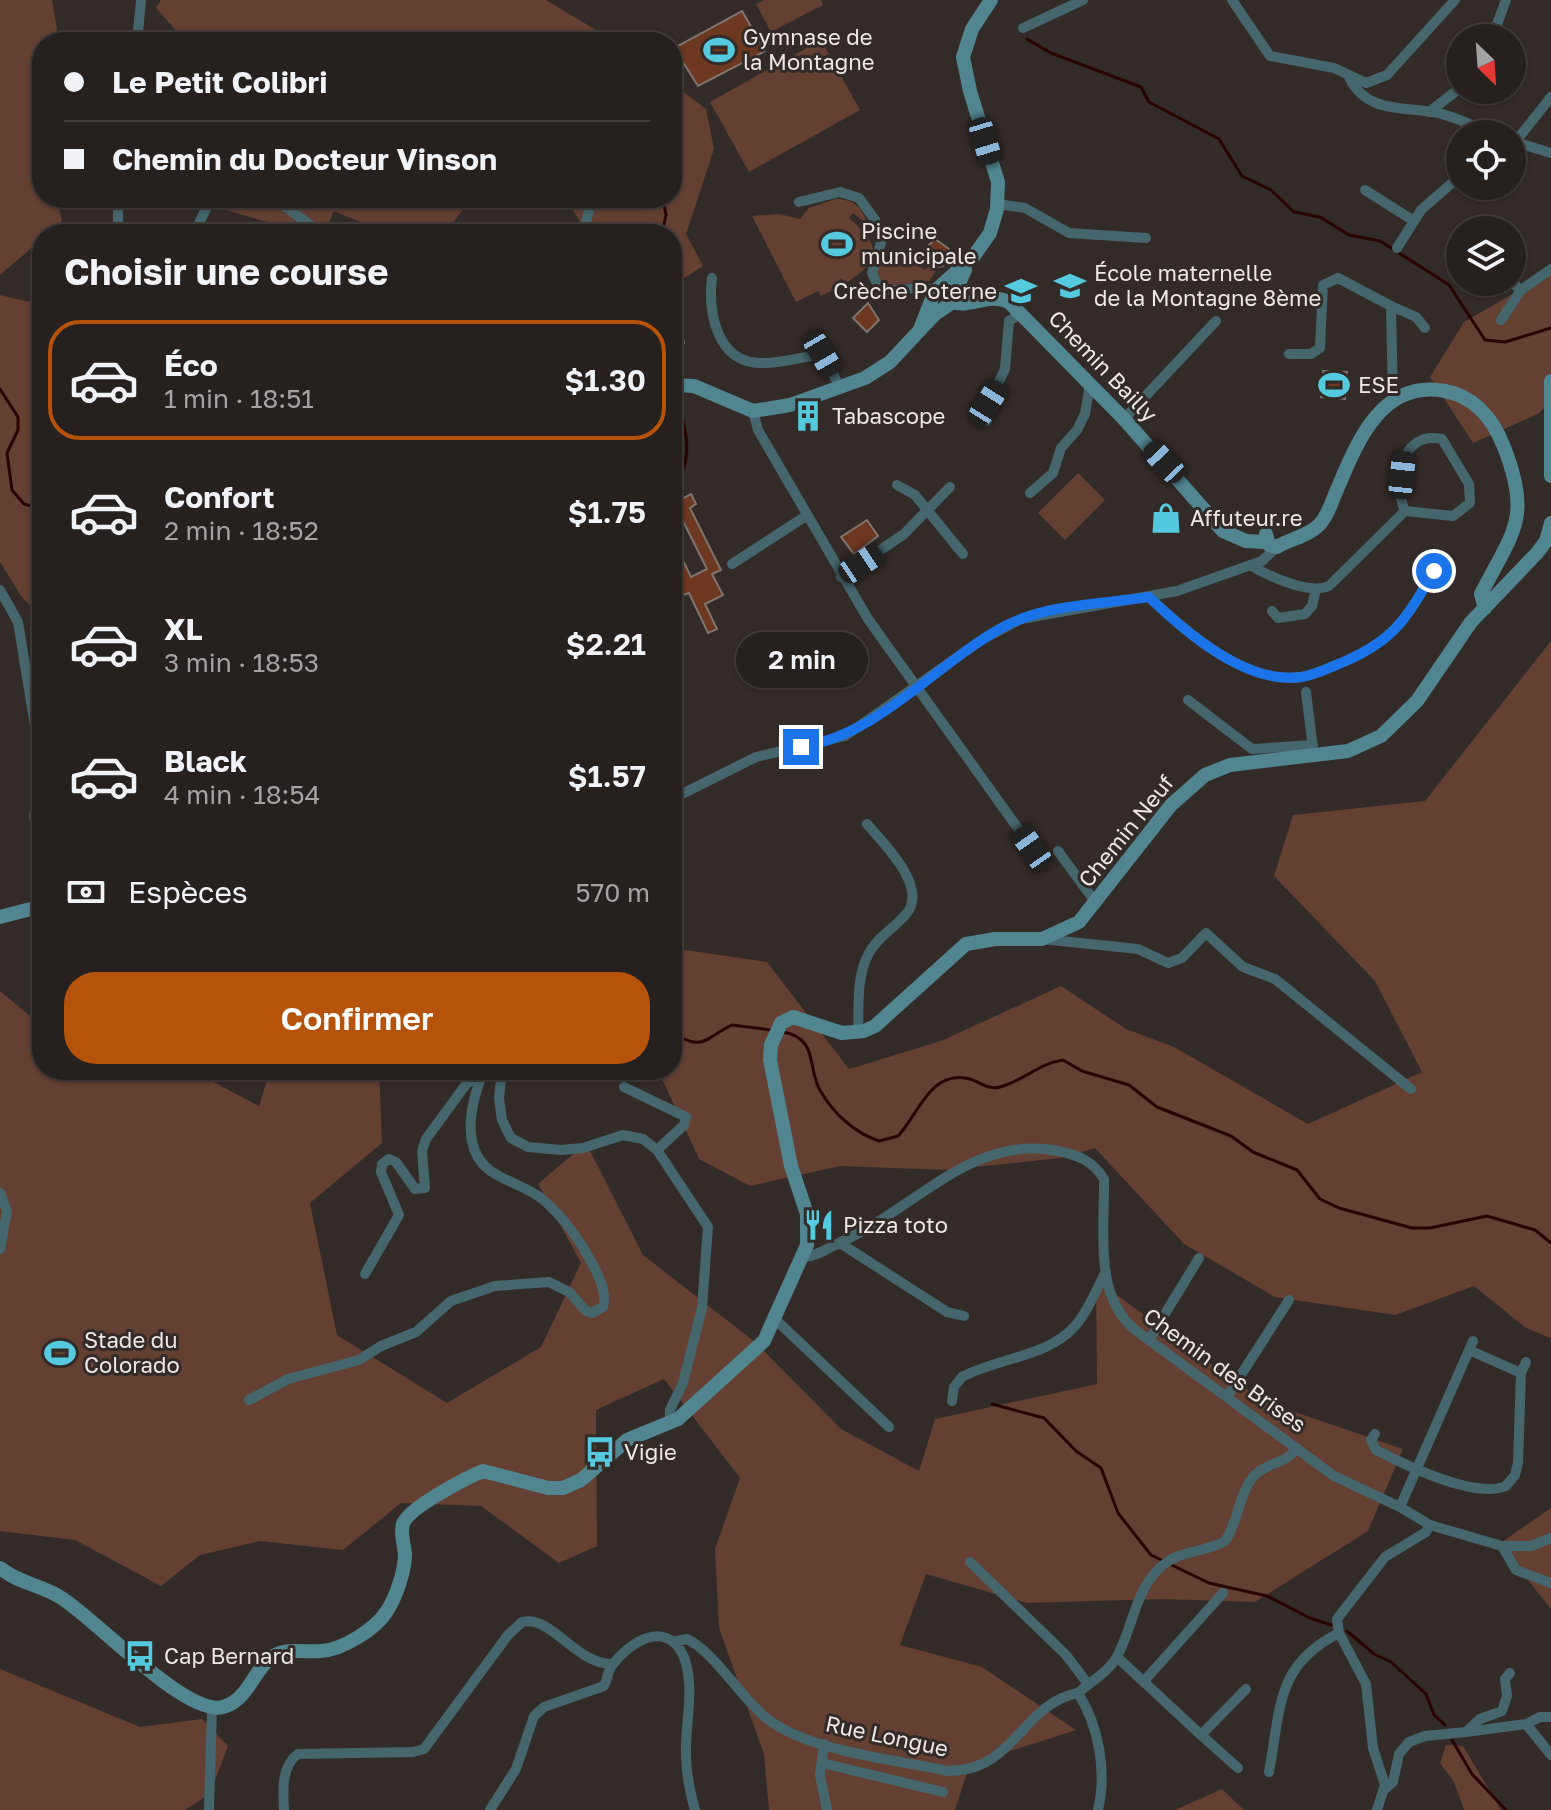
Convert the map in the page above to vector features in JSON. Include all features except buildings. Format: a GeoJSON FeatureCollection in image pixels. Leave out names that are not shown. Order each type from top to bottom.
{"type":"FeatureCollection","features":[{"type":"Feature","properties":{"kind":"street"},"geometry":{"type":"LineString","coordinates":[[138,32],[141,0]]}},
{"type":"Feature","properties":{"kind":"street"},"geometry":{"type":"LineString","coordinates":[[682,385],[694,386],[753,411],[790,405],[878,371],[920,329],[990,233],[998,204],[998,182],[970,91],[963,57],[972,29],[991,0]]}},
{"type":"Feature","properties":{"kind":"street"},"geometry":{"type":"LineString","coordinates":[[1023,28],[1083,0]]}},
{"type":"Feature","properties":{"kind":"street"},"geometry":{"type":"LineString","coordinates":[[1232,0],[1270,56],[1334,68],[1362,82],[1382,79],[1455,0]]}},
{"type":"Feature","properties":{"kind":"street"},"geometry":{"type":"LineString","coordinates":[[1497,24],[1506,0]]}},
{"type":"Feature","properties":{"kind":"street"},"geometry":{"type":"LineString","coordinates":[[1349,77],[1356,90],[1376,104],[1429,112],[1453,120]]}},
{"type":"Feature","properties":{"kind":"street"},"geometry":{"type":"LineString","coordinates":[[1526,127],[1551,97]]}},
{"type":"Feature","properties":{"kind":"street"},"geometry":{"type":"LineString","coordinates":[[1429,112],[1446,99]]}},
{"type":"Feature","properties":{"kind":"street"},"geometry":{"type":"LineString","coordinates":[[1526,146],[1551,153]]}},
{"type":"Feature","properties":{"kind":"street"},"geometry":{"type":"LineString","coordinates":[[1397,248],[1414,221],[1446,188]]}},
{"type":"Feature","properties":{"kind":"street"},"geometry":{"type":"LineString","coordinates":[[1365,190],[1414,221]]}},
{"type":"Feature","properties":{"kind":"street"},"geometry":{"type":"LineString","coordinates":[[799,202],[840,192],[859,198],[875,220],[882,239],[872,273],[879,288],[894,291],[927,287],[944,296]]}},
{"type":"Feature","properties":{"kind":"street"},"geometry":{"type":"LineString","coordinates":[[998,204],[1025,208],[1069,233],[1146,238]]}},
{"type":"Feature","properties":{"kind":"street"},"geometry":{"type":"LineString","coordinates":[[287,208],[309,224]]}},
{"type":"Feature","properties":{"kind":"street"},"geometry":{"type":"LineString","coordinates":[[1526,286],[1551,269]]}},
{"type":"Feature","properties":{"kind":"street"},"geometry":{"type":"LineString","coordinates":[[712,278],[713,323],[721,339],[736,354],[761,364],[822,354],[840,387]]}},
{"type":"Feature","properties":{"kind":"street"},"geometry":{"type":"LineString","coordinates":[[1289,354],[1311,354],[1320,348],[1323,285],[1329,279],[1338,278],[1416,317],[1425,328]]}},
{"type":"Feature","properties":{"kind":"street","name":"Chemin Bailly"},"geometry":{"type":"LineString","coordinates":[[944,296],[961,305],[998,297],[1021,313],[1124,419],[1223,531],[1238,539],[1274,541],[1311,531],[1328,512],[1372,417],[1393,401]]}},
{"type":"Feature","properties":{"kind":"street"},"geometry":{"type":"LineString","coordinates":[[1501,320],[1517,296]]}},
{"type":"Feature","properties":{"kind":"street"},"geometry":{"type":"LineString","coordinates":[[1391,306],[1393,401],[1425,390],[1455,393],[1470,399],[1497,431],[1510,465],[1519,516],[1512,539],[1481,594],[1485,608]]}},
{"type":"Feature","properties":{"kind":"street"},"geometry":{"type":"LineString","coordinates":[[987,421],[988,403],[1005,369],[1009,321],[1021,313]]}},
{"type":"Feature","properties":{"kind":"street"},"geometry":{"type":"LineString","coordinates":[[1124,419],[1216,321]]}},
{"type":"Feature","properties":{"kind":"street"},"geometry":{"type":"LineString","coordinates":[[1551,381],[1551,476]]}},
{"type":"Feature","properties":{"kind":"street"},"geometry":{"type":"LineString","coordinates":[[1030,493],[1053,473],[1061,448],[1077,430],[1085,414],[1090,384]]}},
{"type":"Feature","properties":{"kind":"street"},"geometry":{"type":"LineString","coordinates":[[753,411],[758,430],[841,577],[914,687],[1032,848]]}},
{"type":"Feature","properties":{"kind":"street"},"geometry":{"type":"LineString","coordinates":[[1430,437],[1442,439],[1469,484],[1470,503],[1453,516],[1405,511],[1400,491],[1408,448],[1417,440],[1430,437]]}},
{"type":"Feature","properties":{"kind":"street"},"geometry":{"type":"LineString","coordinates":[[897,485],[915,495],[963,554]]}},
{"type":"Feature","properties":{"kind":"street"},"geometry":{"type":"LineString","coordinates":[[841,577],[900,537],[950,487]]}},
{"type":"Feature","properties":{"kind":"street"},"geometry":{"type":"LineString","coordinates":[[1250,565],[1263,573],[1316,589],[1329,586],[1405,511]]}},
{"type":"Feature","properties":{"kind":"street"},"geometry":{"type":"LineString","coordinates":[[732,564],[806,516]]}},
{"type":"Feature","properties":{"kind":"street","name":"Chemin Neuf"},"geometry":{"type":"LineString","coordinates":[[858,1032],[885,1020],[951,954],[966,944],[995,939],[1042,939],[1066,931],[1096,903],[1147,833],[1198,780],[1230,765],[1314,750],[1364,745],[1397,724],[1431,682],[1471,622],[1537,553],[1546,541],[1551,523]]}},
{"type":"Feature","properties":{"kind":"street"},"geometry":{"type":"LineString","coordinates":[[682,794],[756,757],[845,736],[983,639],[1021,619],[1191,587],[1262,561],[1274,541]]}},
{"type":"Feature","properties":{"kind":"street"},"geometry":{"type":"LineString","coordinates":[[1149,597],[1202,645],[1272,675],[1295,678],[1335,665],[1373,646],[1404,619],[1434,571]]}},
{"type":"Feature","properties":{"kind":"street"},"geometry":{"type":"LineString","coordinates":[[1272,611],[1278,618],[1305,614],[1312,606],[1316,589]]}},
{"type":"Feature","properties":{"kind":"street"},"geometry":{"type":"LineString","coordinates":[[0,590],[18,622],[32,708]]}},
{"type":"Feature","properties":{"kind":"street"},"geometry":{"type":"LineString","coordinates":[[1188,700],[1252,749],[1314,750],[1306,692]]}},
{"type":"Feature","properties":{"kind":"street"},"geometry":{"type":"LineString","coordinates":[[0,1568],[13,1579],[58,1596],[146,1668],[201,1706],[223,1707],[243,1695],[264,1665],[277,1654],[333,1649],[382,1619],[402,1570],[402,1528],[412,1512],[483,1471],[548,1488],[563,1488],[595,1472],[627,1440],[670,1423],[688,1412],[757,1349],[776,1320],[804,1257],[807,1214],[791,1166],[785,1126],[771,1076],[771,1045],[781,1023],[793,1017],[842,1033],[858,1032],[861,981],[868,954],[907,913],[912,896],[908,880],[894,857],[867,824]]}},
{"type":"Feature","properties":{"kind":"street"},"geometry":{"type":"LineString","coordinates":[[1058,851],[1096,903]]}},
{"type":"Feature","properties":{"kind":"street"},"geometry":{"type":"LineString","coordinates":[[0,917],[32,909]]}},
{"type":"Feature","properties":{"kind":"street"},"geometry":{"type":"LineString","coordinates":[[1042,939],[1138,949],[1168,963],[1182,958],[1206,933],[1243,967],[1275,979],[1411,1089]]}},
{"type":"Feature","properties":{"kind":"street"},"geometry":{"type":"LineString","coordinates":[[365,1274],[399,1215],[381,1172],[382,1164],[389,1159],[396,1162],[415,1189],[425,1188],[422,1151],[426,1139],[471,1080]]}},
{"type":"Feature","properties":{"kind":"street"},"geometry":{"type":"LineString","coordinates":[[249,1400],[288,1379],[359,1360],[381,1346],[416,1332],[451,1301],[495,1286],[549,1282],[569,1292],[586,1311],[592,1313],[603,1307],[605,1301],[600,1279],[585,1250],[540,1197],[485,1167],[469,1136],[481,1080]]}},
{"type":"Feature","properties":{"kind":"street"},"geometry":{"type":"LineString","coordinates":[[501,1080],[499,1098],[502,1120],[511,1138],[528,1147],[583,1148],[623,1135],[643,1139],[657,1150],[708,1227],[702,1308],[683,1383],[670,1410],[670,1423]]}},
{"type":"Feature","properties":{"kind":"street"},"geometry":{"type":"LineString","coordinates":[[624,1087],[686,1117],[684,1125],[657,1150]]}},
{"type":"Feature","properties":{"kind":"street","name":"Chemin des Brises"},"geometry":{"type":"LineString","coordinates":[[804,1257],[879,1224],[978,1157],[1016,1147],[1045,1148],[1087,1160],[1104,1179],[1106,1272],[1117,1310],[1149,1340],[1342,1480],[1430,1525],[1502,1546]]}},
{"type":"Feature","properties":{"kind":"street"},"geometry":{"type":"LineString","coordinates":[[0,1193],[7,1211],[0,1249]]}},
{"type":"Feature","properties":{"kind":"street"},"geometry":{"type":"LineString","coordinates":[[840,1243],[947,1312],[964,1316]]}},
{"type":"Feature","properties":{"kind":"street"},"geometry":{"type":"LineString","coordinates":[[1149,1340],[1199,1258]]}},
{"type":"Feature","properties":{"kind":"street"},"geometry":{"type":"LineString","coordinates":[[952,1401],[954,1387],[962,1377],[1047,1346],[1069,1333],[1079,1323],[1106,1272]]}},
{"type":"Feature","properties":{"kind":"street"},"geometry":{"type":"LineString","coordinates":[[1228,1395],[1289,1300]]}},
{"type":"Feature","properties":{"kind":"street"},"geometry":{"type":"LineString","coordinates":[[776,1320],[889,1427]]}},
{"type":"Feature","properties":{"kind":"street"},"geometry":{"type":"LineString","coordinates":[[1400,1507],[1471,1345],[1521,1373]]}},
{"type":"Feature","properties":{"kind":"street"},"geometry":{"type":"LineString","coordinates":[[1375,1434],[1371,1440],[1376,1450],[1416,1470],[1486,1490],[1506,1486],[1515,1475],[1518,1463],[1521,1373],[1526,1362]]}},
{"type":"Feature","properties":{"kind":"street"},"geometry":{"type":"LineString","coordinates":[[1238,1768],[1117,1657],[1135,1604],[1161,1566],[1174,1558],[1225,1541],[1252,1479],[1264,1469],[1284,1461],[1297,1448]]}},
{"type":"Feature","properties":{"kind":"street"},"geometry":{"type":"LineString","coordinates":[[1385,1789],[1373,1748],[1366,1684],[1339,1633],[1337,1619],[1385,1557],[1426,1532],[1430,1525]]}},
{"type":"Feature","properties":{"kind":"street"},"geometry":{"type":"LineString","coordinates":[[1502,1546],[1531,1546],[1551,1538]]}},
{"type":"Feature","properties":{"kind":"street"},"geometry":{"type":"LineString","coordinates":[[1502,1546],[1516,1570],[1551,1583]]}},
{"type":"Feature","properties":{"kind":"street"},"geometry":{"type":"LineString","coordinates":[[970,1562],[1066,1655],[1088,1684]]}},
{"type":"Feature","properties":{"kind":"street"},"geometry":{"type":"LineString","coordinates":[[1144,1681],[1223,1593]]}},
{"type":"Feature","properties":{"kind":"street"},"geometry":{"type":"LineString","coordinates":[[284,1810],[287,1766],[298,1754],[413,1752],[424,1749],[508,1635],[522,1622],[540,1623],[586,1659],[613,1664],[604,1686],[548,1705],[534,1716],[516,1769],[490,1810]]}},
{"type":"Feature","properties":{"kind":"street"},"geometry":{"type":"LineString","coordinates":[[1269,1772],[1289,1676],[1302,1656],[1339,1633]]}},
{"type":"Feature","properties":{"kind":"street","name":"Rue Longue"},"geometry":{"type":"LineString","coordinates":[[613,1664],[644,1638],[664,1634],[673,1642],[687,1639],[696,1643],[765,1716],[783,1729],[824,1744],[948,1771],[978,1769],[995,1758],[1058,1699],[1078,1693],[1104,1673],[1117,1657]]}},
{"type":"Feature","properties":{"kind":"street"},"geometry":{"type":"LineString","coordinates":[[673,1642],[687,1665],[689,1680],[686,1755],[695,1810]]}},
{"type":"Feature","properties":{"kind":"street"},"geometry":{"type":"LineString","coordinates":[[1466,1732],[1480,1719],[1502,1711],[1507,1696],[1504,1684],[1510,1673]]}},
{"type":"Feature","properties":{"kind":"street"},"geometry":{"type":"LineString","coordinates":[[1201,1735],[1246,1689]]}},
{"type":"Feature","properties":{"kind":"street"},"geometry":{"type":"LineString","coordinates":[[1078,1693],[1091,1720],[1101,1763],[1098,1810]]}},
{"type":"Feature","properties":{"kind":"street"},"geometry":{"type":"LineString","coordinates":[[209,1810],[212,1708]]}},
{"type":"Feature","properties":{"kind":"street"},"geometry":{"type":"LineString","coordinates":[[1377,1810],[1385,1789],[1393,1782],[1399,1754],[1409,1742],[1425,1736],[1526,1724],[1551,1717]]}},
{"type":"Feature","properties":{"kind":"street"},"geometry":{"type":"LineString","coordinates":[[1526,1724],[1551,1755]]}},
{"type":"Feature","properties":{"kind":"street"},"geometry":{"type":"LineString","coordinates":[[824,1744],[822,1796],[827,1810]]}},
{"type":"Feature","properties":{"kind":"street"},"geometry":{"type":"LineString","coordinates":[[822,1763],[943,1792]]}},
{"type":"Feature","properties":{"kind":"shaded area"},"geometry":{"type":"Polygon","coordinates":[[[0,0],[52,0],[57,32],[32,32],[32,208],[59,208],[62,222],[32,224],[32,248],[0,275],[0,0]]]}},
{"type":"Feature","properties":{"kind":"shaded area"},"geometry":{"type":"Polygon","coordinates":[[[161,0],[546,0],[599,32],[177,32],[156,8],[161,0]]]}},
{"type":"Feature","properties":{"kind":"shaded area"},"geometry":{"type":"Polygon","coordinates":[[[764,0],[821,0],[823,5],[771,32],[756,4],[764,0]]]}},
{"type":"Feature","properties":{"kind":"shaded area"},"geometry":{"type":"Polygon","coordinates":[[[821,40],[860,110],[749,172],[710,102],[821,40]]]}},
{"type":"Feature","properties":{"kind":"shaded area"},"geometry":{"type":"Polygon","coordinates":[[[682,91],[706,109],[714,149],[686,234],[703,266],[682,280],[682,224],[581,224],[572,208],[682,208],[682,91]]]}},
{"type":"Feature","properties":{"kind":"shaded area"},"geometry":{"type":"Polygon","coordinates":[[[835,199],[853,203],[863,214],[869,226],[853,213],[849,218],[872,244],[872,259],[867,267],[846,283],[841,278],[837,288],[821,296],[818,291],[796,302],[752,216],[779,214],[800,219],[809,208],[835,199]]]}},
{"type":"Feature","properties":{"kind":"shaded area"},"geometry":{"type":"Polygon","coordinates":[[[220,208],[464,208],[452,224],[365,224],[334,211],[328,224],[274,224],[220,208]]]}},
{"type":"Feature","properties":{"kind":"shaded area"},"geometry":{"type":"Polygon","coordinates":[[[889,253],[904,259],[910,256],[924,270],[929,267],[936,271],[929,281],[885,286],[875,273],[882,257],[889,253]]]}},
{"type":"Feature","properties":{"kind":"shaded area"},"geometry":{"type":"Polygon","coordinates":[[[1551,272],[1551,401],[1538,414],[1473,443],[1430,377],[1464,322],[1509,296],[1526,296],[1526,286],[1551,272]]]}},
{"type":"Feature","properties":{"kind":"shaded area"},"geometry":{"type":"Polygon","coordinates":[[[0,295],[32,303],[32,608],[0,562],[0,295]]]}},
{"type":"Feature","properties":{"kind":"shaded area"},"geometry":{"type":"Polygon","coordinates":[[[1078,473],[1105,500],[1065,540],[1038,513],[1078,473]]]}},
{"type":"Feature","properties":{"kind":"shaded area"},"geometry":{"type":"Polygon","coordinates":[[[1551,641],[1551,1338],[1526,1328],[1474,1286],[1395,1315],[1275,1297],[1184,1244],[1095,1148],[1060,1158],[947,1170],[840,1166],[750,1186],[699,1159],[663,1080],[682,1080],[682,949],[767,962],[849,1069],[941,1041],[1061,986],[1126,1029],[1174,1047],[1308,1124],[1422,1072],[1375,981],[1274,876],[1293,815],[1425,801],[1551,641]]]}},
{"type":"Feature","properties":{"kind":"shaded area"},"geometry":{"type":"Polygon","coordinates":[[[0,991],[32,1018],[32,1080],[210,1080],[259,1106],[267,1080],[379,1080],[382,1143],[310,1203],[337,1335],[447,1403],[541,1347],[581,1263],[538,1184],[586,1143],[643,1255],[755,1342],[841,1429],[919,1471],[935,1419],[1097,1384],[1096,1280],[1263,1401],[1403,1449],[1368,1531],[1255,1602],[1162,1599],[1027,1603],[926,1574],[900,1645],[982,1667],[1076,1730],[970,1764],[955,1810],[769,1810],[764,1754],[719,1628],[715,1549],[740,1478],[664,1379],[596,1410],[597,1546],[559,1563],[481,1506],[401,1503],[343,1550],[260,1541],[200,1555],[161,1586],[75,1540],[0,1531],[0,991]]]}},
{"type":"Feature","properties":{"kind":"shaded area"},"geometry":{"type":"Polygon","coordinates":[[[1551,1508],[1551,1609],[1499,1544],[1551,1508]]]}},
{"type":"Feature","properties":{"kind":"shaded area"},"geometry":{"type":"Polygon","coordinates":[[[0,1669],[140,1727],[202,1719],[228,1746],[210,1794],[185,1810],[0,1810],[0,1669]]]}},
{"type":"Feature","properties":{"kind":"shaded area"},"geometry":{"type":"Polygon","coordinates":[[[1446,1745],[1463,1746],[1501,1810],[1464,1810],[1454,1782],[1440,1763],[1446,1745]]]}},
{"type":"Feature","properties":{"kind":"shaded area"},"geometry":{"type":"Polygon","coordinates":[[[1222,1789],[1244,1810],[1175,1810],[1222,1789]]]}},
{"type":"Feature","properties":{"kind":"waterway"},"geometry":{"type":"LineString","coordinates":[[1027,39],[1051,53],[1141,87],[1149,102],[1219,139],[1242,176],[1271,190],[1294,212],[1320,217],[1349,235],[1380,241],[1440,279],[1449,285],[1485,340],[1505,342],[1551,328]]}},
{"type":"Feature","properties":{"kind":"waterway"},"geometry":{"type":"LineString","coordinates":[[664,224],[665,208]]}},
{"type":"Feature","properties":{"kind":"waterway"},"geometry":{"type":"LineString","coordinates":[[0,389],[18,417],[18,430],[7,453],[12,490],[24,504],[32,506]]}},
{"type":"Feature","properties":{"kind":"waterway"},"geometry":{"type":"LineString","coordinates":[[682,417],[687,443],[682,470]]}},
{"type":"Feature","properties":{"kind":"waterway"},"geometry":{"type":"LineString","coordinates":[[682,1038],[691,1042],[704,1041],[732,1025],[771,1030]]}},
{"type":"Feature","properties":{"kind":"waterway"},"geometry":{"type":"LineString","coordinates":[[783,1032],[795,1036],[807,1048],[817,1083],[832,1108],[854,1128],[879,1141],[898,1136],[926,1097],[942,1082],[965,1078],[1000,1087],[1063,1060],[1082,1071],[1129,1085],[1157,1107],[1231,1136],[1253,1152],[1297,1170],[1320,1199],[1339,1208],[1412,1228],[1430,1228],[1487,1216],[1535,1230],[1551,1243]]}},
{"type":"Feature","properties":{"kind":"waterway"},"geometry":{"type":"LineString","coordinates":[[992,1404],[1044,1418],[1076,1451],[1101,1468],[1118,1513],[1151,1555],[1209,1583],[1267,1596],[1331,1625]]}},
{"type":"Feature","properties":{"kind":"waterway"},"geometry":{"type":"LineString","coordinates":[[1347,1631],[1374,1654],[1391,1662],[1426,1694],[1434,1715],[1445,1725]]}},
{"type":"Feature","properties":{"kind":"waterway"},"geometry":{"type":"LineString","coordinates":[[1452,1740],[1472,1774],[1506,1810]]}},
{"type":"Feature","properties":{"kind":"place","name":"Gymnase de la Montagne"},"geometry":{"type":"Point","coordinates":[719,50]}},
{"type":"Feature","properties":{"kind":"place","name":"Piscine municipale"},"geometry":{"type":"Point","coordinates":[837,244]}},
{"type":"Feature","properties":{"kind":"place","name":"École maternelle de la Montagne 8ème"},"geometry":{"type":"Point","coordinates":[1070,286]}},
{"type":"Feature","properties":{"kind":"place","name":"Crèche Poterne"},"geometry":{"type":"Point","coordinates":[1021,291]}},
{"type":"Feature","properties":{"kind":"place","name":"ESE"},"geometry":{"type":"Point","coordinates":[1334,385]}},
{"type":"Feature","properties":{"kind":"place","name":"Tabascope"},"geometry":{"type":"Point","coordinates":[808,416]}},
{"type":"Feature","properties":{"kind":"place","name":"Affuteur.re"},"geometry":{"type":"Point","coordinates":[1166,518]}},
{"type":"Feature","properties":{"kind":"place","name":"Pizza toto"},"geometry":{"type":"Point","coordinates":[819,1225]}},
{"type":"Feature","properties":{"kind":"place","name":"Stade du Colorado"},"geometry":{"type":"Point","coordinates":[60,1353]}},
{"type":"Feature","properties":{"kind":"place","name":"Vigie"},"geometry":{"type":"Point","coordinates":[600,1452]}},
{"type":"Feature","properties":{"kind":"place","name":"Cap Bernard"},"geometry":{"type":"Point","coordinates":[140,1656]}},
{"type":"Feature","properties":{"kind":"route"},"geometry":{"type":"LineString","coordinates":[[801,747],[845,736],[983,639],[1021,619],[1039,613],[1149,597],[1191,637],[1213,651],[1272,675],[1304,677],[1356,657],[1373,646],[1404,619],[1434,571]]}}]}
